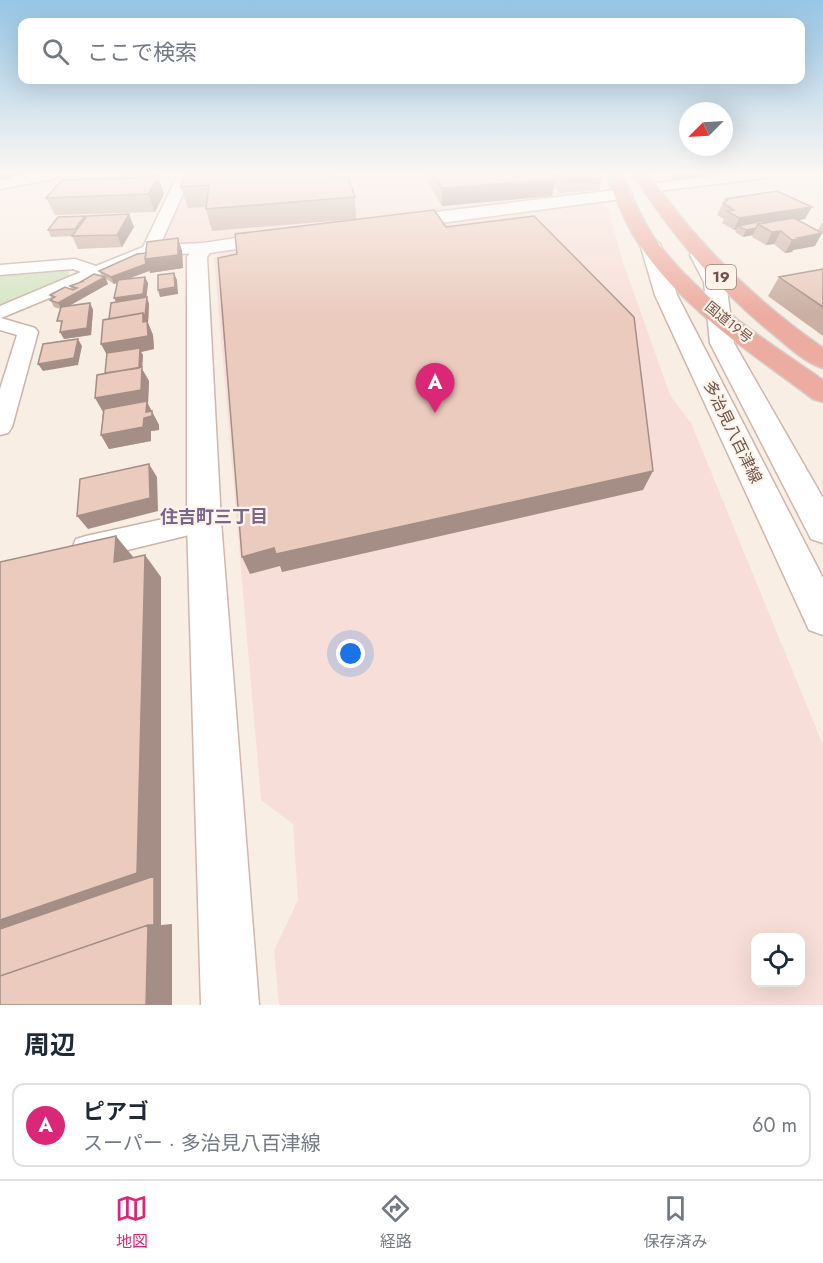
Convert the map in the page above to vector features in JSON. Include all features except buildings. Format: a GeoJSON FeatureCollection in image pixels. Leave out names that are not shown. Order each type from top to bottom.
{"type":"FeatureCollection","features":[{"type":"Feature","properties":{"kind":"highway","name":"国道19号"},"geometry":{"type":"LineString","coordinates":[[643,221],[650,244],[681,281],[721,318],[823,393]]}},
{"type":"Feature","properties":{"kind":"highway","name":"国道19号"},"geometry":{"type":"LineString","coordinates":[[668,221],[753,307],[823,360]]}},
{"type":"Feature","properties":{"kind":"street"},"geometry":{"type":"LineString","coordinates":[[150,250],[163,221]]}},
{"type":"Feature","properties":{"kind":"street"},"geometry":{"type":"LineString","coordinates":[[365,227],[402,221]]}},
{"type":"Feature","properties":{"kind":"street"},"geometry":{"type":"LineString","coordinates":[[0,313],[93,271],[150,250],[186,246],[204,248],[307,234]]}},
{"type":"Feature","properties":{"kind":"street","name":"多治見八百津線"},"geometry":{"type":"LineString","coordinates":[[650,244],[666,295],[823,617]]}},
{"type":"Feature","properties":{"kind":"street"},"geometry":{"type":"LineString","coordinates":[[204,248],[197,257],[204,521],[230,1005]]}},
{"type":"Feature","properties":{"kind":"street","name":"多治見八百津線"},"geometry":{"type":"LineString","coordinates":[[700,255],[715,282],[721,318],[722,344],[823,529]]}},
{"type":"Feature","properties":{"kind":"street"},"geometry":{"type":"LineString","coordinates":[[0,270],[75,264],[93,271]]}},
{"type":"Feature","properties":{"kind":"street"},"geometry":{"type":"LineString","coordinates":[[0,324],[28,332],[0,427]]}},
{"type":"Feature","properties":{"kind":"street"},"geometry":{"type":"LineString","coordinates":[[57,555],[204,521]]}},
{"type":"Feature","properties":{"kind":"shaded area"},"geometry":{"type":"Polygon","coordinates":[[[170,221],[364,221],[165,246],[161,242],[170,221]]]}},
{"type":"Feature","properties":{"kind":"shaded area"},"geometry":{"type":"Polygon","coordinates":[[[455,221],[611,221],[623,262],[670,395],[691,423],[823,745],[823,1005],[279,1005],[274,951],[298,900],[293,824],[261,800],[214,258],[224,251],[455,221]]]}},
{"type":"Feature","properties":{"kind":"green space"},"geometry":{"type":"Polygon","coordinates":[[[69,269],[69,277],[0,305],[0,274],[69,269]]]}},
{"type":"Feature","properties":{"kind":"place","name":"ピアゴ"},"geometry":{"type":"Point","coordinates":[435,413]}},
{"type":"Feature","properties":{"kind":"district","name":"住吉町三丁目"},"geometry":{"type":"Point","coordinates":[214,517]}}]}
